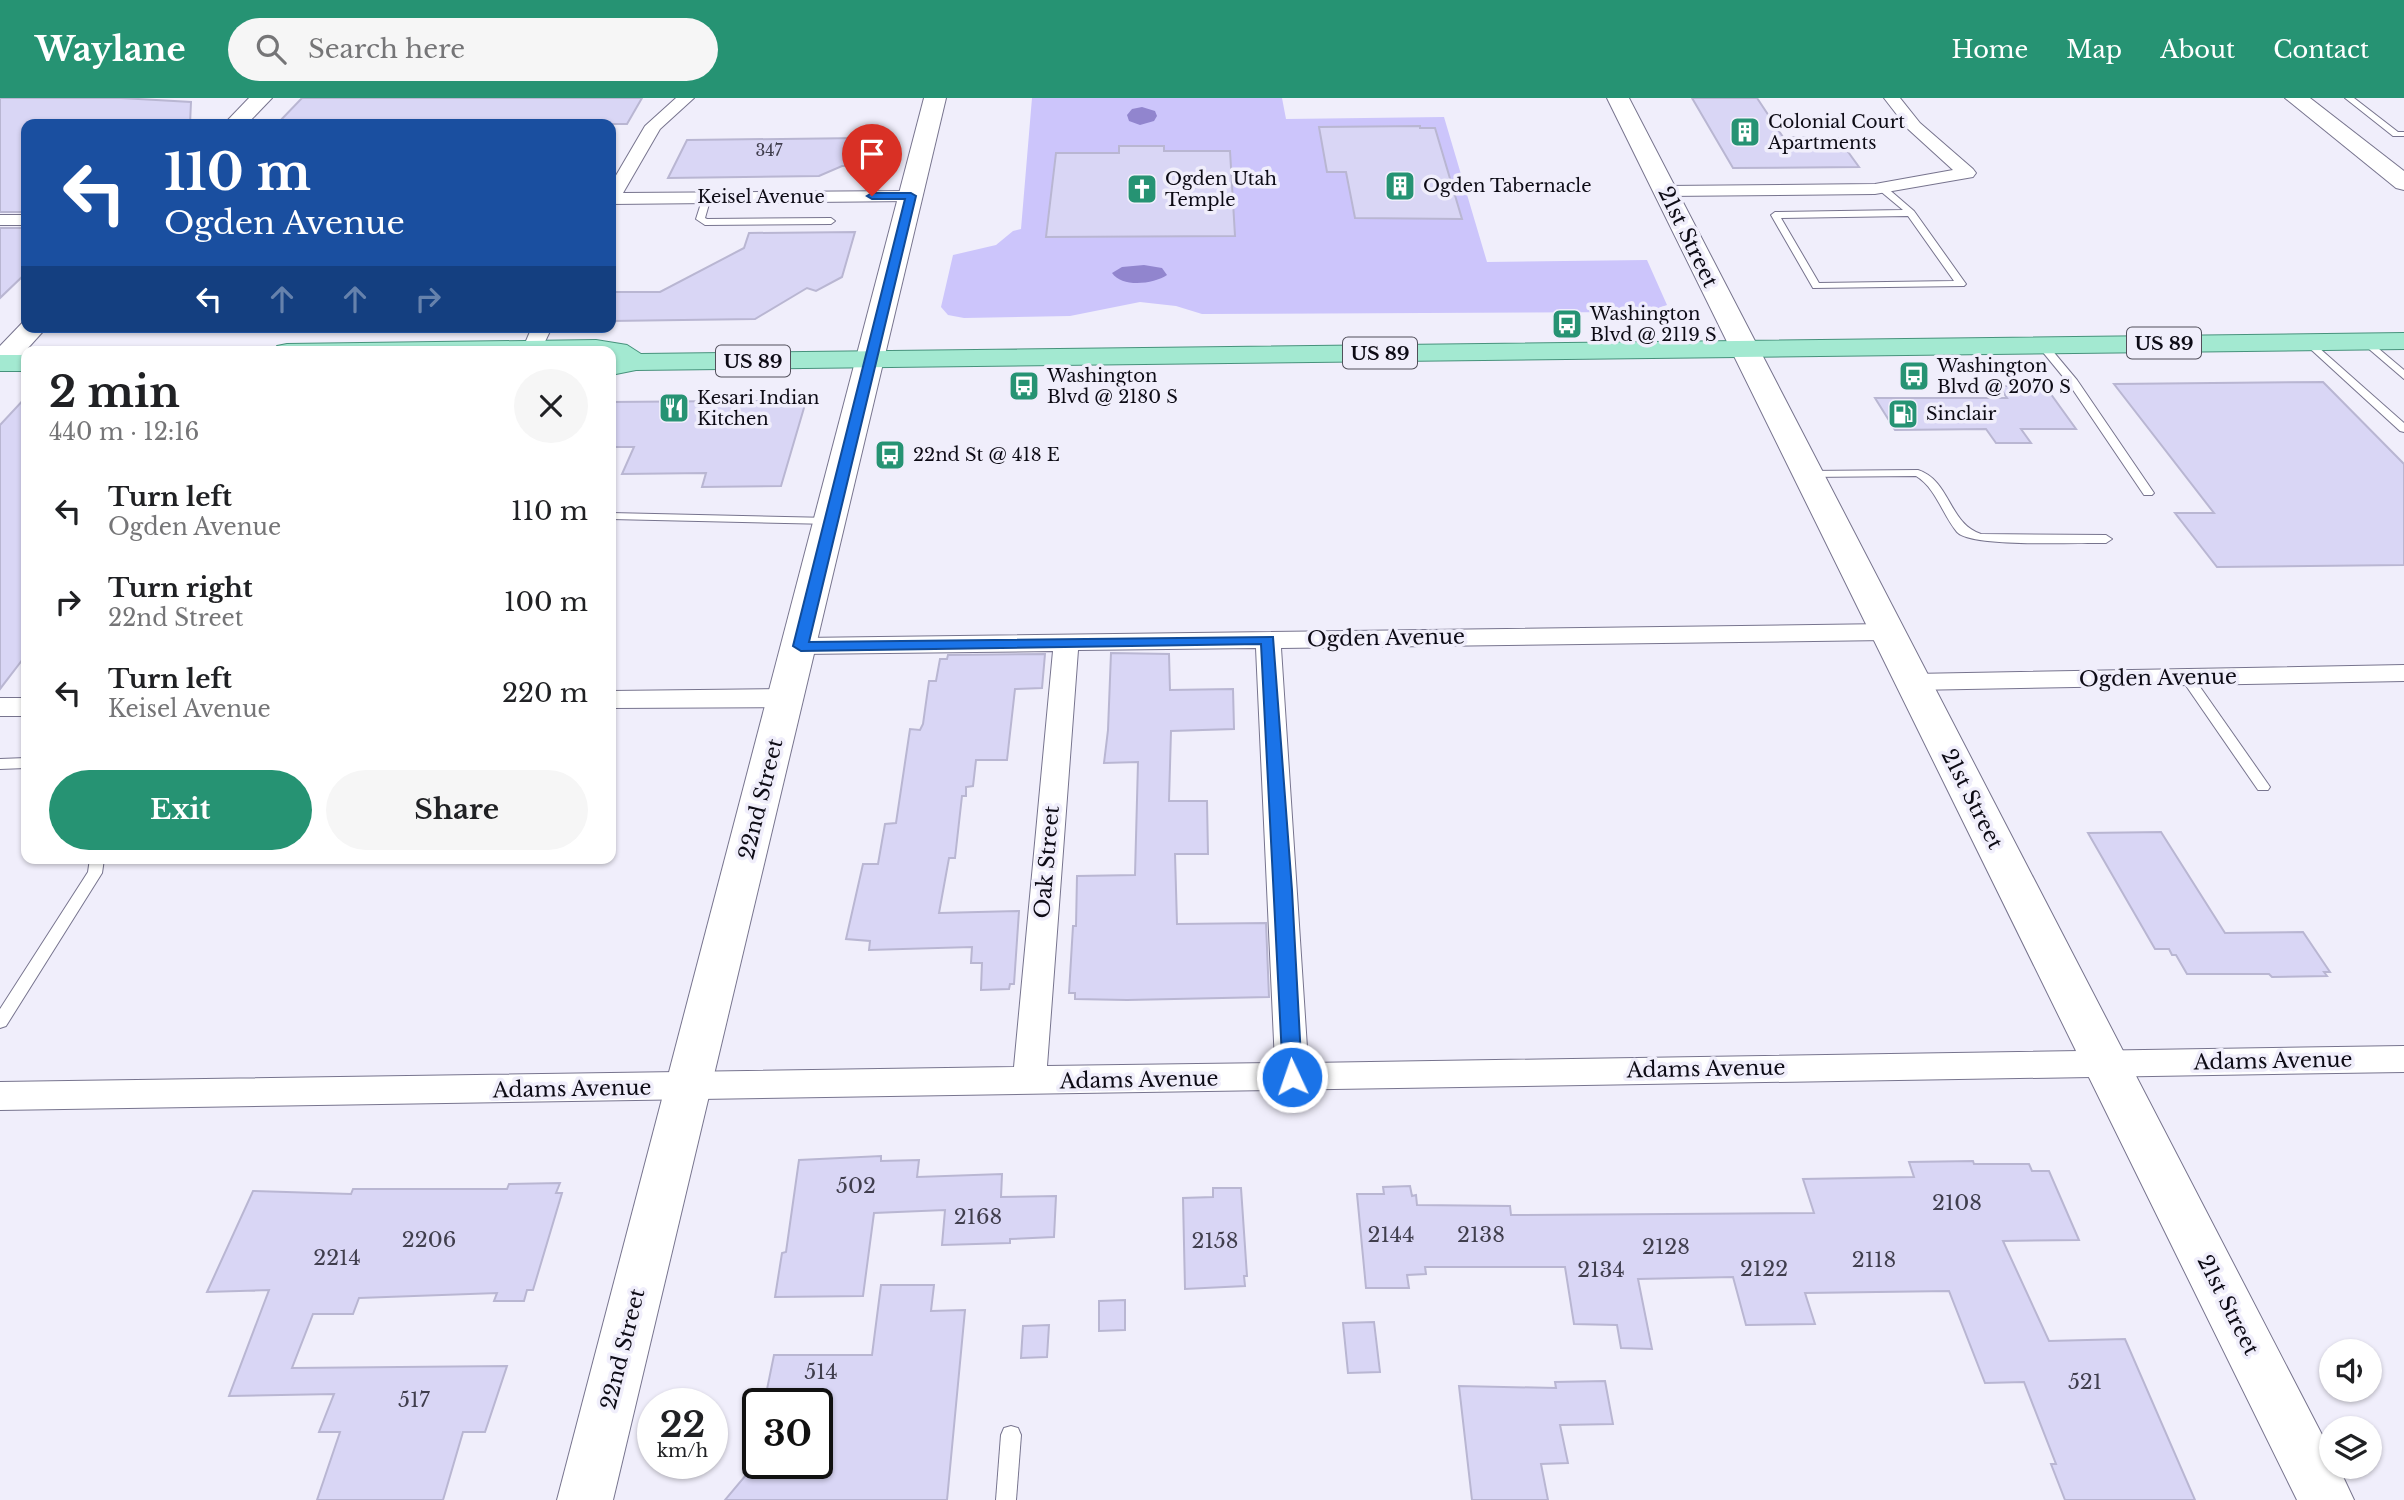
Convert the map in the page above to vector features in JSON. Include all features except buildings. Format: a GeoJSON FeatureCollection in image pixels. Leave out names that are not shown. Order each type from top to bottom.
{"type":"FeatureCollection","features":[{"type":"Feature","properties":{"kind":"main road","name":"US 89"},"geometry":{"type":"LineString","coordinates":[[394,346],[537,338],[588,346]]}},
{"type":"Feature","properties":{"kind":"main road","name":"US 89"},"geometry":{"type":"LineString","coordinates":[[616,352],[625,354],[623,365],[2404,341]]}},
{"type":"Feature","properties":{"kind":"main road"},"geometry":{"type":"LineString","coordinates":[[0,362],[21,363]]}},
{"type":"Feature","properties":{"kind":"street"},"geometry":{"type":"LineString","coordinates":[[240,119],[261,98]]}},
{"type":"Feature","properties":{"kind":"street"},"geometry":{"type":"LineString","coordinates":[[616,189],[653,126],[686,98]]}},
{"type":"Feature","properties":{"kind":"street","name":"22nd Street"},"geometry":{"type":"LineString","coordinates":[[585,1500],[687,1088],[801,646],[935,98]]}},
{"type":"Feature","properties":{"kind":"street","name":"21st Street"},"geometry":{"type":"LineString","coordinates":[[1618,98],[2326,1500]]}},
{"type":"Feature","properties":{"kind":"street"},"geometry":{"type":"LineString","coordinates":[[1666,191],[1881,188],[1967,173],[1914,126],[1892,98]]}},
{"type":"Feature","properties":{"kind":"street"},"geometry":{"type":"LineString","coordinates":[[2296,98],[2404,183]]}},
{"type":"Feature","properties":{"kind":"street","name":"Keisel Avenue"},"geometry":{"type":"LineString","coordinates":[[616,198],[911,196]]}},
{"type":"Feature","properties":{"kind":"street"},"geometry":{"type":"LineString","coordinates":[[0,220],[21,220]]}},
{"type":"Feature","properties":{"kind":"street"},"geometry":{"type":"LineString","coordinates":[[0,362],[28,333]]}},
{"type":"Feature","properties":{"kind":"street","name":"Ogden Avenue"},"geometry":{"type":"LineString","coordinates":[[801,646],[1887,632]]}},
{"type":"Feature","properties":{"kind":"street"},"geometry":{"type":"LineString","coordinates":[[1268,640],[1284,890],[1292,1077]]}},
{"type":"Feature","properties":{"kind":"street","name":"Oak Street"},"geometry":{"type":"LineString","coordinates":[[1029,1082],[1066,643]]}},
{"type":"Feature","properties":{"kind":"street","name":"Ogden Avenue"},"geometry":{"type":"LineString","coordinates":[[1913,682],[2404,673]]}},
{"type":"Feature","properties":{"kind":"street"},"geometry":{"type":"LineString","coordinates":[[616,700],[787,698]]}},
{"type":"Feature","properties":{"kind":"street"},"geometry":{"type":"LineString","coordinates":[[0,707],[21,707]]}},
{"type":"Feature","properties":{"kind":"street","name":"Adams Avenue"},"geometry":{"type":"LineString","coordinates":[[0,1096],[687,1088],[2404,1059]]}},
{"type":"Feature","properties":{"kind":"lane"},"geometry":{"type":"LineString","coordinates":[[2349,98],[2396,134],[2404,134]]}},
{"type":"Feature","properties":{"kind":"lane"},"geometry":{"type":"LineString","coordinates":[[1881,188],[1911,213],[1961,284],[1816,286],[1775,215],[1911,213]]}},
{"type":"Feature","properties":{"kind":"lane"},"geometry":{"type":"LineString","coordinates":[[707,197],[700,219],[705,222],[831,221]]}},
{"type":"Feature","properties":{"kind":"lane"},"geometry":{"type":"LineString","coordinates":[[2366,341],[2404,376]]}},
{"type":"Feature","properties":{"kind":"lane"},"geometry":{"type":"LineString","coordinates":[[2309,342],[2404,429]]}},
{"type":"Feature","properties":{"kind":"lane"},"geometry":{"type":"LineString","coordinates":[[2042,345],[2073,382],[2148,493]]}},
{"type":"Feature","properties":{"kind":"lane"},"geometry":{"type":"LineString","coordinates":[[1807,474],[1919,473],[1930,480],[1963,532],[1980,538],[2106,539]]}},
{"type":"Feature","properties":{"kind":"lane"},"geometry":{"type":"LineString","coordinates":[[616,516],[831,521]]}},
{"type":"Feature","properties":{"kind":"lane"},"geometry":{"type":"LineString","coordinates":[[2186,677],[2263,787]]}},
{"type":"Feature","properties":{"kind":"lane"},"geometry":{"type":"LineString","coordinates":[[0,764],[21,763]]}},
{"type":"Feature","properties":{"kind":"lane"},"geometry":{"type":"LineString","coordinates":[[0,1022],[95,873],[96,864]]}},
{"type":"Feature","properties":{"kind":"lane"},"geometry":{"type":"LineString","coordinates":[[1006,1500],[1011,1434]]}},
{"type":"Feature","properties":{"kind":"shaded area"},"geometry":{"type":"Polygon","coordinates":[[[1032,98],[1282,98],[1286,119],[1444,117],[1487,262],[1647,260],[1667,305],[1647,312],[1202,314],[1176,306],[1140,302],[1070,316],[964,318],[948,315],[941,307],[953,255],[996,245],[1013,231],[1021,229],[1032,98]]]}},
{"type":"Feature","properties":{"kind":"shaded area"},"geometry":{"type":"Polygon","coordinates":[[[1142,107],[1155,111],[1157,116],[1154,121],[1140,125],[1129,121],[1127,115],[1132,109],[1142,107]]]}},
{"type":"Feature","properties":{"kind":"shaded area"},"geometry":{"type":"Polygon","coordinates":[[[1144,265],[1162,268],[1167,275],[1154,281],[1130,283],[1112,273],[1122,267],[1144,265]]]}},
{"type":"Feature","properties":{"kind":"place","name":"Colonial Court Apartments"},"geometry":{"type":"Point","coordinates":[1745,132]}},
{"type":"Feature","properties":{"kind":"place","name":"Ogden Tabernacle"},"geometry":{"type":"Point","coordinates":[1400,186]}},
{"type":"Feature","properties":{"kind":"place","name":"Ogden Utah Temple"},"geometry":{"type":"Point","coordinates":[1142,189]}},
{"type":"Feature","properties":{"kind":"place","name":"Washington Blvd @ 2119 S"},"geometry":{"type":"Point","coordinates":[1567,324]}},
{"type":"Feature","properties":{"kind":"place","name":"Washington Blvd @ 2070 S"},"geometry":{"type":"Point","coordinates":[1914,376]}},
{"type":"Feature","properties":{"kind":"place","name":"Washington Blvd @ 2180 S"},"geometry":{"type":"Point","coordinates":[1024,386]}},
{"type":"Feature","properties":{"kind":"place","name":"Kesari Indian Kitchen"},"geometry":{"type":"Point","coordinates":[674,408]}},
{"type":"Feature","properties":{"kind":"place","name":"Sinclair"},"geometry":{"type":"Point","coordinates":[1903,414]}},
{"type":"Feature","properties":{"kind":"place","name":"22nd St @ 418 E"},"geometry":{"type":"Point","coordinates":[890,455]}},
{"type":"Feature","properties":{"kind":"route"},"geometry":{"type":"LineString","coordinates":[[872,196],[911,196],[801,646],[1268,640],[1284,890],[1292,1077]]}}]}
